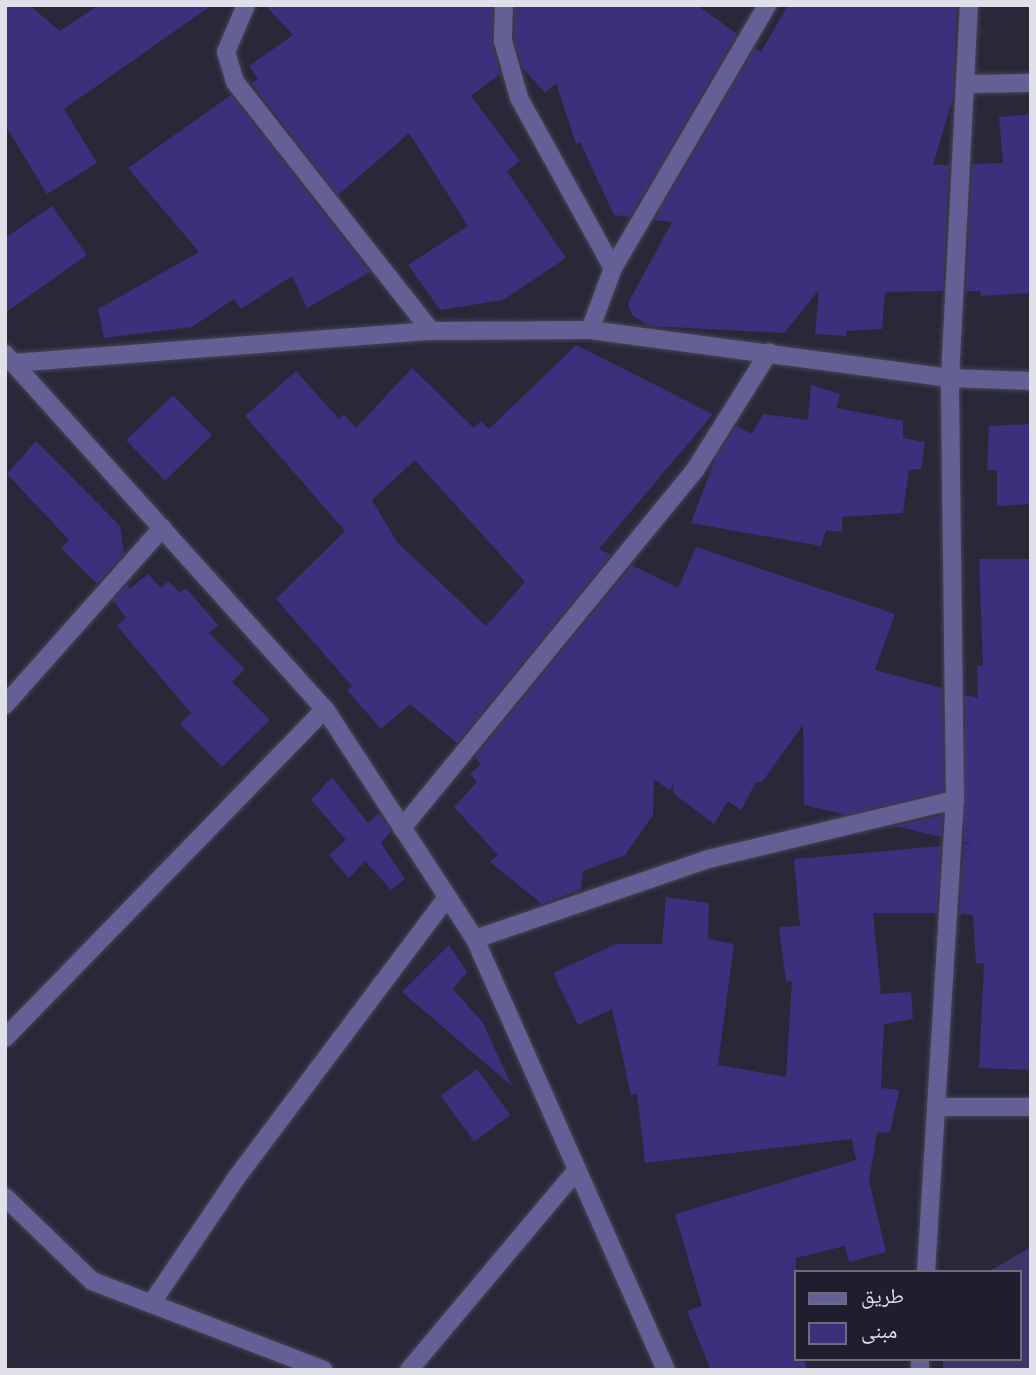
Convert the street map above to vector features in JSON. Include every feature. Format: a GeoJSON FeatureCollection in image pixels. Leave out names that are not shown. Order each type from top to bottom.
{"type":"FeatureCollection","features":[{"type":"Feature","properties":{"kind":"street"},"geometry":{"type":"LineString","coordinates":[[246,5],[226,52],[235,82],[431,331]]}},
{"type":"Feature","properties":{"kind":"street"},"geometry":{"type":"LineString","coordinates":[[504,5],[503,41],[519,98],[613,268]]}},
{"type":"Feature","properties":{"kind":"street"},"geometry":{"type":"LineString","coordinates":[[590,330],[613,268],[767,5]]}},
{"type":"Feature","properties":{"kind":"street"},"geometry":{"type":"LineString","coordinates":[[926,1270],[955,800],[950,378],[968,84],[969,5]]}},
{"type":"Feature","properties":{"kind":"street"},"geometry":{"type":"LineString","coordinates":[[968,84],[1031,83]]}},
{"type":"Feature","properties":{"kind":"street"},"geometry":{"type":"LineString","coordinates":[[9,359],[431,331],[590,330],[950,378],[1031,380]]}},
{"type":"Feature","properties":{"kind":"street"},"geometry":{"type":"LineString","coordinates":[[402,828],[695,470],[769,352]]}},
{"type":"Feature","properties":{"kind":"street"},"geometry":{"type":"LineString","coordinates":[[9,359],[325,709],[475,939],[666,1370]]}},
{"type":"Feature","properties":{"kind":"street"},"geometry":{"type":"LineString","coordinates":[[5,705],[162,528]]}},
{"type":"Feature","properties":{"kind":"street"},"geometry":{"type":"LineString","coordinates":[[5,1038],[325,709]]}},
{"type":"Feature","properties":{"kind":"street"},"geometry":{"type":"LineString","coordinates":[[475,939],[709,859],[955,800]]}},
{"type":"Feature","properties":{"kind":"street"},"geometry":{"type":"LineString","coordinates":[[151,1304],[237,1177],[447,897]]}},
{"type":"Feature","properties":{"kind":"street"},"geometry":{"type":"LineString","coordinates":[[936,1107],[1031,1107]]}},
{"type":"Feature","properties":{"kind":"street"},"geometry":{"type":"LineString","coordinates":[[410,1370],[577,1170]]}},
{"type":"Feature","properties":{"kind":"street"},"geometry":{"type":"LineString","coordinates":[[5,1197],[92,1281],[324,1370]]}},
{"type":"Feature","properties":{"kind":"shaded area"},"geometry":{"type":"Polygon","coordinates":[[[1031,1247],[1031,1370],[943,1370],[943,1361],[1022,1361],[1022,1270],[991,1270],[1031,1247]]]}},
{"type":"Feature","properties":{"kind":"building"},"geometry":{"type":"Polygon","coordinates":[[[5,5],[29,5],[60,31],[99,5],[212,5],[64,109],[97,163],[47,194],[5,125],[5,5]]]}},
{"type":"Feature","properties":{"kind":"building"},"geometry":{"type":"Polygon","coordinates":[[[265,5],[493,5],[492,41],[500,74],[471,96],[520,161],[507,171],[566,258],[503,300],[440,310],[408,265],[468,226],[409,133],[338,195],[251,83],[258,79],[249,66],[293,35],[265,5]]]}},
{"type":"Feature","properties":{"kind":"building"},"geometry":{"type":"Polygon","coordinates":[[[515,5],[697,5],[737,34],[630,217],[614,215],[580,142],[576,144],[556,83],[545,93],[522,67],[514,40],[515,5]]]}},
{"type":"Feature","properties":{"kind":"building"},"geometry":{"type":"Polygon","coordinates":[[[788,5],[957,5],[953,97],[933,165],[949,165],[943,291],[885,292],[882,329],[846,331],[846,336],[815,334],[819,290],[784,333],[650,326],[632,315],[628,303],[672,222],[654,220],[755,48],[761,52],[788,5]]]}},
{"type":"Feature","properties":{"kind":"building"},"geometry":{"type":"Polygon","coordinates":[[[231,95],[370,272],[307,308],[292,276],[241,309],[234,299],[192,327],[104,338],[98,309],[199,252],[128,168],[231,95]]]}},
{"type":"Feature","properties":{"kind":"building"},"geometry":{"type":"Polygon","coordinates":[[[1031,114],[1031,293],[981,296],[980,291],[966,291],[972,164],[1003,163],[999,117],[1031,114]]]}},
{"type":"Feature","properties":{"kind":"building"},"geometry":{"type":"Polygon","coordinates":[[[52,206],[87,255],[5,313],[5,238],[52,206]]]}},
{"type":"Feature","properties":{"kind":"building"},"geometry":{"type":"Polygon","coordinates":[[[576,345],[713,414],[599,549],[611,555],[457,743],[410,704],[381,729],[347,690],[352,686],[276,599],[345,531],[245,416],[296,371],[339,419],[344,414],[356,428],[412,368],[474,428],[481,421],[489,429],[576,345]],[[415,460],[372,500],[397,542],[486,626],[525,582],[415,460]]]}},
{"type":"Feature","properties":{"kind":"building"},"geometry":{"type":"Polygon","coordinates":[[[811,385],[840,394],[837,408],[903,421],[903,438],[925,442],[921,469],[909,470],[903,513],[842,517],[842,532],[826,530],[821,546],[691,523],[715,459],[736,426],[752,434],[763,414],[808,420],[811,385]]]}},
{"type":"Feature","properties":{"kind":"building"},"geometry":{"type":"Polygon","coordinates":[[[173,395],[212,435],[165,480],[126,440],[173,395]]]}},
{"type":"Feature","properties":{"kind":"building"},"geometry":{"type":"Polygon","coordinates":[[[1031,424],[1031,504],[997,506],[997,470],[987,470],[989,426],[1031,424]]]}},
{"type":"Feature","properties":{"kind":"building"},"geometry":{"type":"Polygon","coordinates":[[[36,441],[120,526],[124,554],[97,584],[61,548],[69,540],[7,474],[36,441]]]}},
{"type":"Feature","properties":{"kind":"building"},"geometry":{"type":"Polygon","coordinates":[[[696,547],[895,614],[875,670],[942,688],[944,791],[846,815],[804,805],[803,725],[762,782],[756,782],[741,810],[728,801],[714,824],[673,793],[674,784],[670,790],[654,779],[653,815],[625,855],[583,871],[581,889],[542,904],[490,862],[498,855],[454,807],[477,782],[470,774],[481,764],[474,758],[632,565],[678,588],[696,547]]]}},
{"type":"Feature","properties":{"kind":"building"},"geometry":{"type":"Polygon","coordinates":[[[979,559],[1031,559],[1031,1070],[979,1068],[984,963],[976,963],[973,915],[959,914],[964,844],[972,844],[964,842],[965,695],[978,698],[977,666],[983,666],[979,559]]]}},
{"type":"Feature","properties":{"kind":"building"},"geometry":{"type":"Polygon","coordinates":[[[148,574],[161,588],[169,581],[180,593],[186,588],[218,625],[209,633],[245,669],[232,682],[270,720],[222,767],[180,724],[191,713],[117,626],[126,618],[113,600],[128,583],[129,589],[148,574]]]}},
{"type":"Feature","properties":{"kind":"building"},"geometry":{"type":"Polygon","coordinates":[[[332,777],[368,823],[379,813],[391,831],[381,843],[405,879],[391,890],[365,861],[349,878],[329,855],[346,840],[311,800],[332,777]]]}},
{"type":"Feature","properties":{"kind":"building"},"geometry":{"type":"Polygon","coordinates":[[[943,815],[941,837],[895,826],[943,815]]]}},
{"type":"Feature","properties":{"kind":"building"},"geometry":{"type":"Polygon","coordinates":[[[941,846],[937,913],[873,913],[881,994],[911,992],[913,1019],[884,1024],[881,1088],[899,1090],[890,1133],[877,1132],[869,1181],[886,1252],[849,1262],[845,1246],[796,1258],[794,1361],[805,1361],[807,1370],[711,1370],[687,1311],[702,1306],[675,1214],[856,1160],[852,1139],[645,1163],[637,1094],[631,1095],[612,1009],[578,1025],[553,973],[616,944],[662,944],[666,897],[709,903],[708,939],[734,944],[718,1065],[786,1077],[792,981],[786,982],[779,927],[800,926],[794,859],[941,846]]]}},
{"type":"Feature","properties":{"kind":"building"},"geometry":{"type":"Polygon","coordinates":[[[449,945],[467,972],[453,989],[483,1023],[512,1086],[402,992],[449,945]]]}},
{"type":"Feature","properties":{"kind":"building"},"geometry":{"type":"Polygon","coordinates":[[[477,1069],[511,1115],[474,1142],[441,1095],[477,1069]]]}}]}
